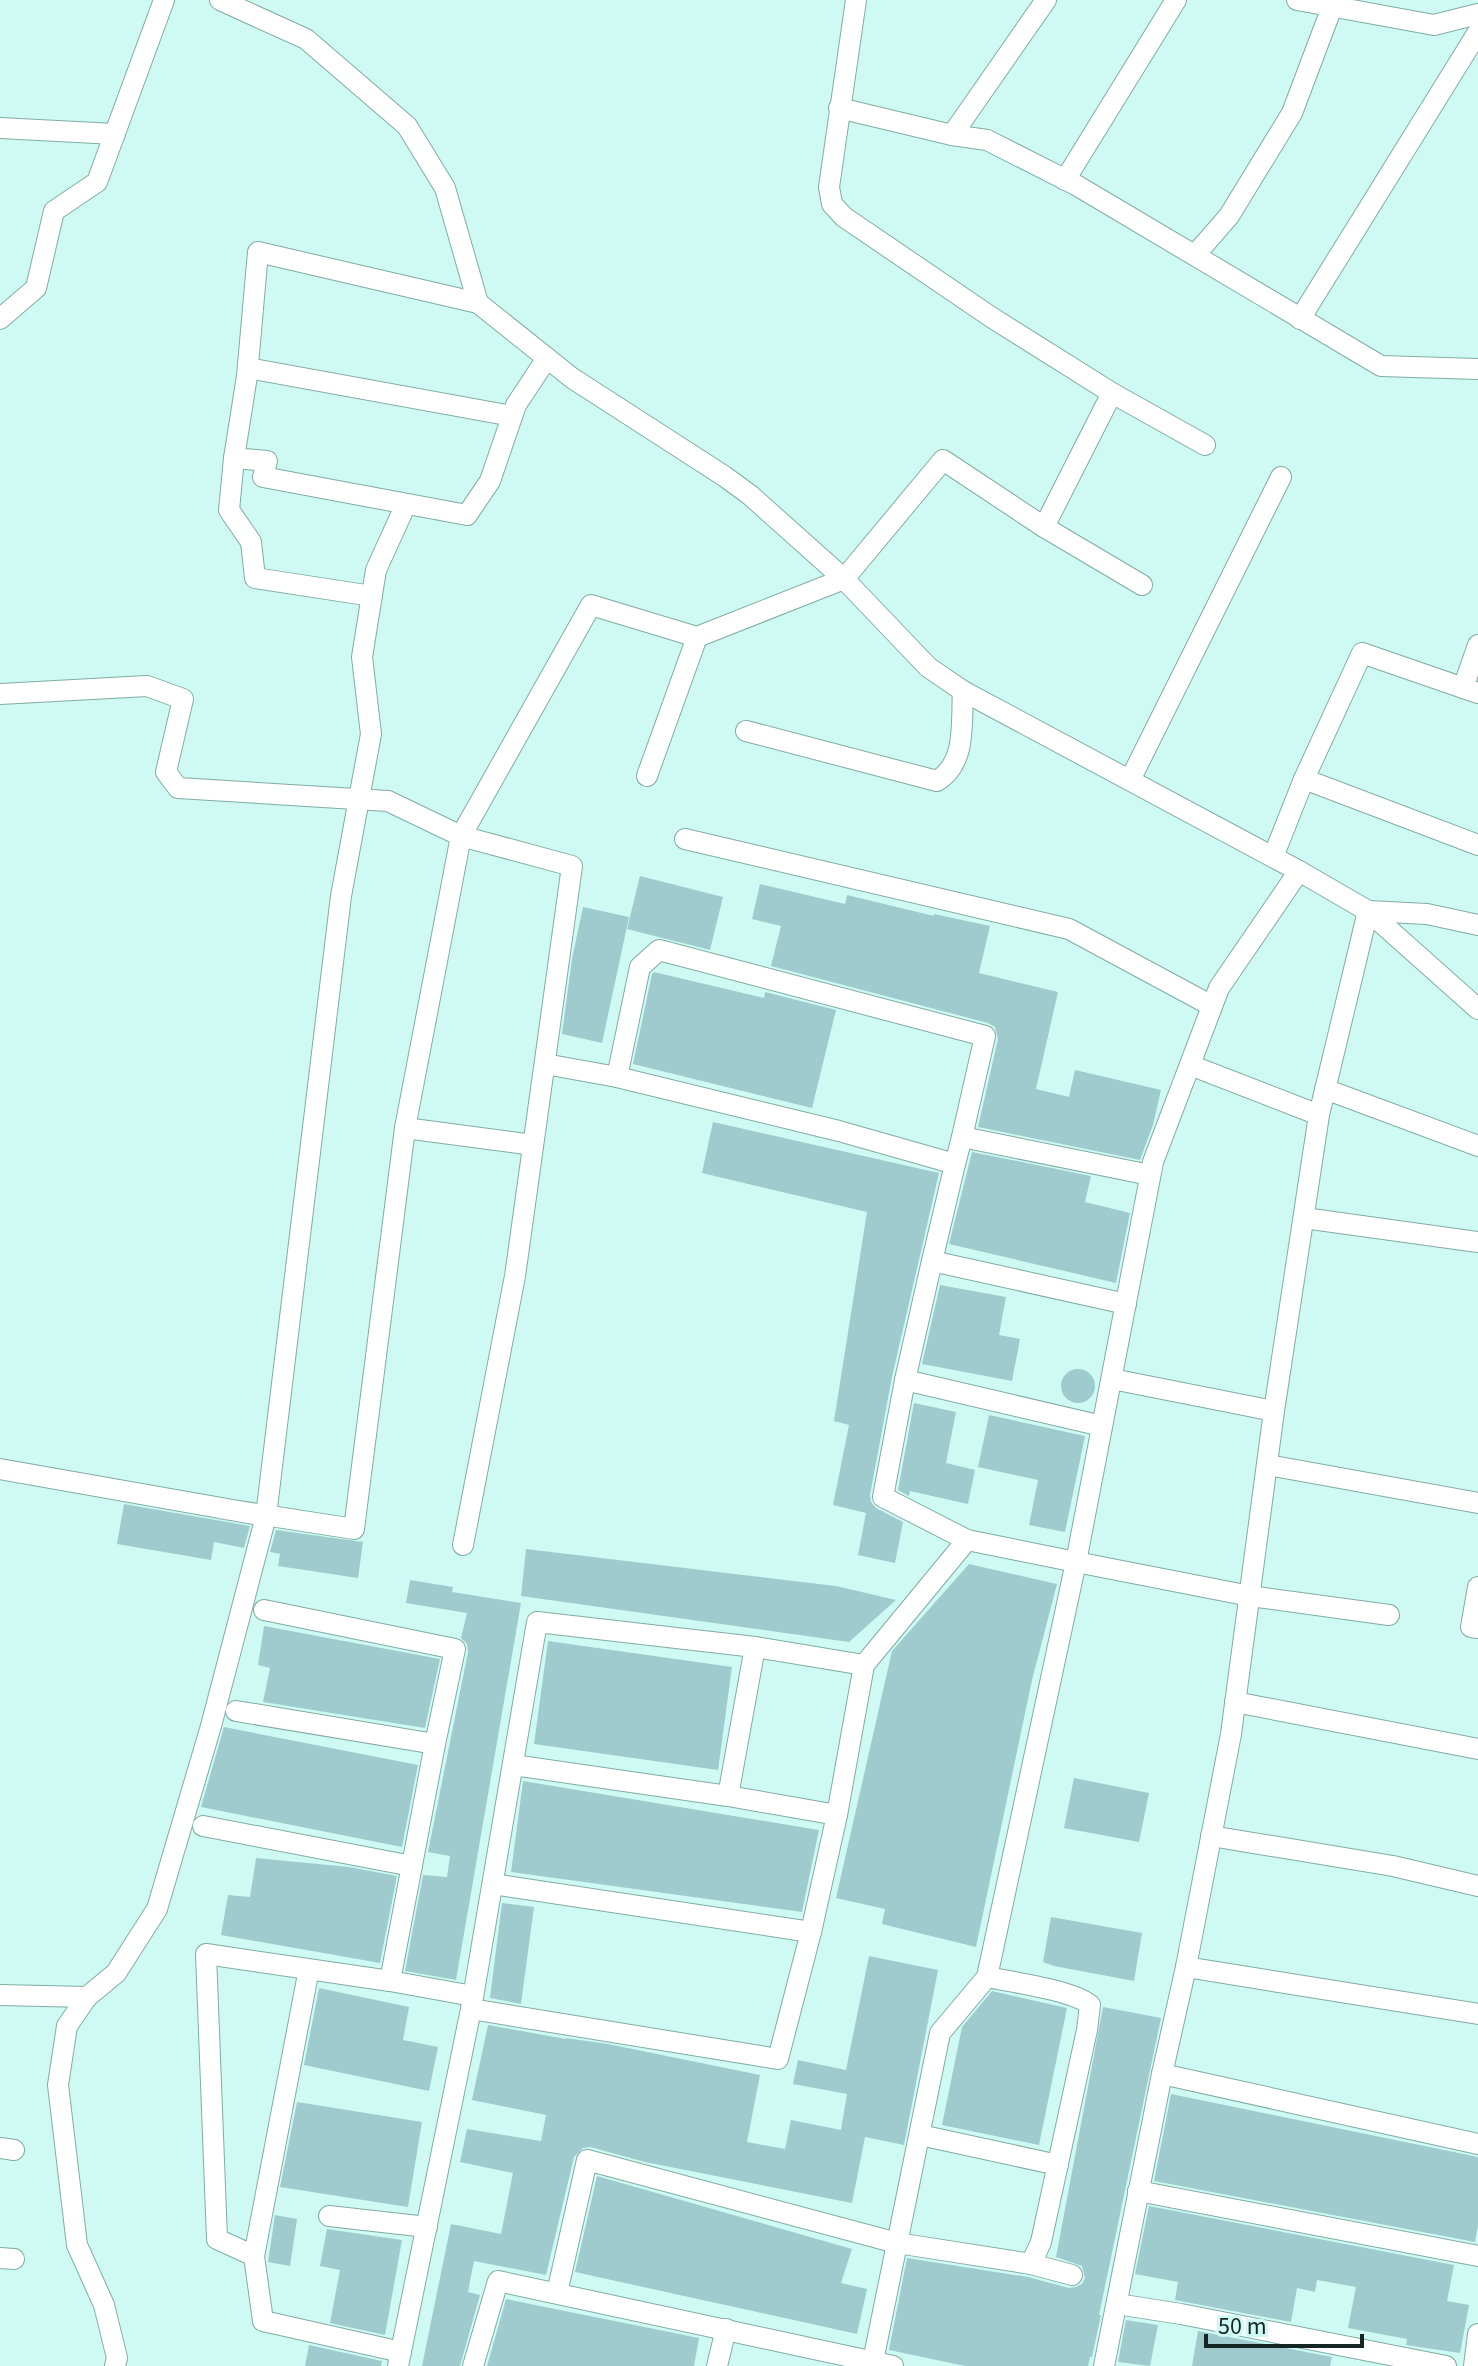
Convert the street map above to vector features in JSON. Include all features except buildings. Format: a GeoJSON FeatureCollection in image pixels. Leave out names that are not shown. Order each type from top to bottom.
{"type":"FeatureCollection","features":[{"type":"Feature","properties":{"kind":"street"},"geometry":{"type":"LineString","coordinates":[[0,319],[36,288],[54,211],[97,182],[164,0]]}},
{"type":"Feature","properties":{"kind":"street"},"geometry":{"type":"LineString","coordinates":[[220,0],[306,39],[407,126],[445,188],[478,303]]}},
{"type":"Feature","properties":{"kind":"street"},"geometry":{"type":"LineString","coordinates":[[856,0],[829,187],[832,204],[844,217],[991,317],[1112,393],[1205,445]]}},
{"type":"Feature","properties":{"kind":"street"},"geometry":{"type":"LineString","coordinates":[[952,135],[1046,0]]}},
{"type":"Feature","properties":{"kind":"street"},"geometry":{"type":"LineString","coordinates":[[1065,180],[1176,0]]}},
{"type":"Feature","properties":{"kind":"street"},"geometry":{"type":"LineString","coordinates":[[1297,0],[1434,25],[1478,14]]}},
{"type":"Feature","properties":{"kind":"street"},"geometry":{"type":"LineString","coordinates":[[1195,255],[1229,216],[1292,113],[1332,7]]}},
{"type":"Feature","properties":{"kind":"street"},"geometry":{"type":"LineString","coordinates":[[1300,319],[1478,32]]}},
{"type":"Feature","properties":{"kind":"street"},"geometry":{"type":"LineString","coordinates":[[839,108],[952,135],[987,140],[1065,180],[1381,366],[1478,369]]}},
{"type":"Feature","properties":{"kind":"street"},"geometry":{"type":"LineString","coordinates":[[0,128],[115,134]]}},
{"type":"Feature","properties":{"kind":"street"},"geometry":{"type":"LineString","coordinates":[[372,596],[255,578],[251,542],[229,510],[248,368],[258,252],[478,303],[572,378],[732,482],[844,579],[928,667],[963,691],[1368,911],[1478,1009]]}},
{"type":"Feature","properties":{"kind":"street"},"geometry":{"type":"LineString","coordinates":[[234,458],[267,461],[263,477],[467,515],[490,481],[516,405],[547,358]]}},
{"type":"Feature","properties":{"kind":"street"},"geometry":{"type":"LineString","coordinates":[[248,368],[512,416]]}},
{"type":"Feature","properties":{"kind":"street"},"geometry":{"type":"LineString","coordinates":[[1044,527],[1112,393]]}},
{"type":"Feature","properties":{"kind":"street"},"geometry":{"type":"LineString","coordinates":[[0,1469],[354,1529],[405,1128],[461,836],[591,605],[697,637],[844,579],[943,460],[1044,527],[1142,585]]}},
{"type":"Feature","properties":{"kind":"street"},"geometry":{"type":"LineString","coordinates":[[1130,780],[1281,477]]}},
{"type":"Feature","properties":{"kind":"street"},"geometry":{"type":"LineString","coordinates":[[115,2366],[117,2358],[104,2305],[77,2245],[58,2085],[67,2026],[87,1997],[116,1973],[157,1909],[211,1726],[266,1516],[341,896],[371,734],[362,657],[376,570],[406,504]]}},
{"type":"Feature","properties":{"kind":"street"},"geometry":{"type":"LineString","coordinates":[[647,776],[697,637]]}},
{"type":"Feature","properties":{"kind":"street"},"geometry":{"type":"LineString","coordinates":[[1273,857],[1304,779],[1362,653],[1470,690],[1478,645]]}},
{"type":"Feature","properties":{"kind":"street"},"geometry":{"type":"LineString","coordinates":[[0,694],[147,686],[183,699],[166,772],[178,788],[388,801],[461,836],[572,866],[515,1276],[463,1545]]}},
{"type":"Feature","properties":{"kind":"street"},"geometry":{"type":"LineString","coordinates":[[746,731],[937,781],[948,775],[958,757],[963,691]]}},
{"type":"Feature","properties":{"kind":"street"},"geometry":{"type":"LineString","coordinates":[[1304,779],[1478,845]]}},
{"type":"Feature","properties":{"kind":"street"},"geometry":{"type":"LineString","coordinates":[[685,839],[1069,929],[1212,1006]]}},
{"type":"Feature","properties":{"kind":"street"},"geometry":{"type":"LineString","coordinates":[[473,2366],[498,2281],[879,2364],[897,2243],[940,2033],[987,1977],[1076,1562],[1153,1162],[1219,988],[1299,871]]}},
{"type":"Feature","properties":{"kind":"street"},"geometry":{"type":"LineString","coordinates":[[1368,911],[1427,914],[1478,925]]}},
{"type":"Feature","properties":{"kind":"street"},"geometry":{"type":"LineString","coordinates":[[1104,2366],[1186,1967],[1235,1702],[1274,1411],[1319,1115],[1368,911]]}},
{"type":"Feature","properties":{"kind":"street"},"geometry":{"type":"LineString","coordinates":[[617,1077],[640,967],[659,950],[985,1036],[905,1380],[883,1497],[967,1540],[1250,1596],[1389,1615]]}},
{"type":"Feature","properties":{"kind":"street"},"geometry":{"type":"LineString","coordinates":[[545,1064],[617,1077],[839,1131],[955,1164]]}},
{"type":"Feature","properties":{"kind":"street"},"geometry":{"type":"LineString","coordinates":[[1190,1065],[1319,1115]]}},
{"type":"Feature","properties":{"kind":"street"},"geometry":{"type":"LineString","coordinates":[[1325,1089],[1478,1146]]}},
{"type":"Feature","properties":{"kind":"street"},"geometry":{"type":"LineString","coordinates":[[405,1128],[533,1145]]}},
{"type":"Feature","properties":{"kind":"street"},"geometry":{"type":"LineString","coordinates":[[962,1137],[1150,1175]]}},
{"type":"Feature","properties":{"kind":"street"},"geometry":{"type":"LineString","coordinates":[[1304,1218],[1478,1242]]}},
{"type":"Feature","properties":{"kind":"street"},"geometry":{"type":"LineString","coordinates":[[932,1261],[1126,1304]]}},
{"type":"Feature","properties":{"kind":"street"},"geometry":{"type":"LineString","coordinates":[[1112,1379],[1274,1411]]}},
{"type":"Feature","properties":{"kind":"street"},"geometry":{"type":"LineString","coordinates":[[905,1380],[1102,1426]]}},
{"type":"Feature","properties":{"kind":"street"},"geometry":{"type":"LineString","coordinates":[[1268,1465],[1478,1503]]}},
{"type":"Feature","properties":{"kind":"street"},"geometry":{"type":"LineString","coordinates":[[254,2256],[217,2239],[206,1954],[390,1981],[472,2002],[778,2059],[837,1815],[864,1665],[967,1540]]}},
{"type":"Feature","properties":{"kind":"street"},"geometry":{"type":"LineString","coordinates":[[1478,1587],[1471,1627],[1478,1628]]}},
{"type":"Feature","properties":{"kind":"street"},"geometry":{"type":"LineString","coordinates":[[264,1610],[455,1649],[390,1981]]}},
{"type":"Feature","properties":{"kind":"street"},"geometry":{"type":"LineString","coordinates":[[309,1969],[254,2256],[263,2321],[400,2359],[472,2002],[537,1622],[755,1647],[864,1665]]}},
{"type":"Feature","properties":{"kind":"street"},"geometry":{"type":"LineString","coordinates":[[728,1796],[755,1647]]}},
{"type":"Feature","properties":{"kind":"street"},"geometry":{"type":"LineString","coordinates":[[1235,1702],[1478,1749]]}},
{"type":"Feature","properties":{"kind":"street"},"geometry":{"type":"LineString","coordinates":[[236,1711],[435,1744]]}},
{"type":"Feature","properties":{"kind":"street"},"geometry":{"type":"LineString","coordinates":[[513,1765],[837,1815]]}},
{"type":"Feature","properties":{"kind":"street"},"geometry":{"type":"LineString","coordinates":[[203,1826],[412,1866]]}},
{"type":"Feature","properties":{"kind":"street"},"geometry":{"type":"LineString","coordinates":[[1211,1836],[1393,1866],[1478,1886]]}},
{"type":"Feature","properties":{"kind":"street"},"geometry":{"type":"LineString","coordinates":[[493,1884],[811,1932]]}},
{"type":"Feature","properties":{"kind":"street"},"geometry":{"type":"LineString","coordinates":[[1186,1967],[1478,2014]]}},
{"type":"Feature","properties":{"kind":"street"},"geometry":{"type":"LineString","coordinates":[[987,1977],[1070,1995],[1090,2005],[1041,2242],[1031,2264]]}},
{"type":"Feature","properties":{"kind":"street"},"geometry":{"type":"LineString","coordinates":[[0,1995],[87,1997]]}},
{"type":"Feature","properties":{"kind":"street"},"geometry":{"type":"LineString","coordinates":[[1162,2074],[1478,2144]]}},
{"type":"Feature","properties":{"kind":"street"},"geometry":{"type":"LineString","coordinates":[[920,2135],[1058,2165]]}},
{"type":"Feature","properties":{"kind":"street"},"geometry":{"type":"LineString","coordinates":[[557,2293],[587,2160],[897,2243],[1031,2264],[1072,2275]]}},
{"type":"Feature","properties":{"kind":"street"},"geometry":{"type":"LineString","coordinates":[[1138,2191],[1478,2256]]}},
{"type":"Feature","properties":{"kind":"street"},"geometry":{"type":"LineString","coordinates":[[329,2216],[427,2227]]}},
{"type":"Feature","properties":{"kind":"street"},"geometry":{"type":"LineString","coordinates":[[1117,2304],[1446,2366]]}},
{"type":"Feature","properties":{"kind":"street"},"geometry":{"type":"LineString","coordinates":[[717,2366],[726,2329]]}},
{"type":"Feature","properties":{"kind":"street"},"geometry":{"type":"LineString","coordinates":[[1474,2366],[1478,2334]]}}]}
